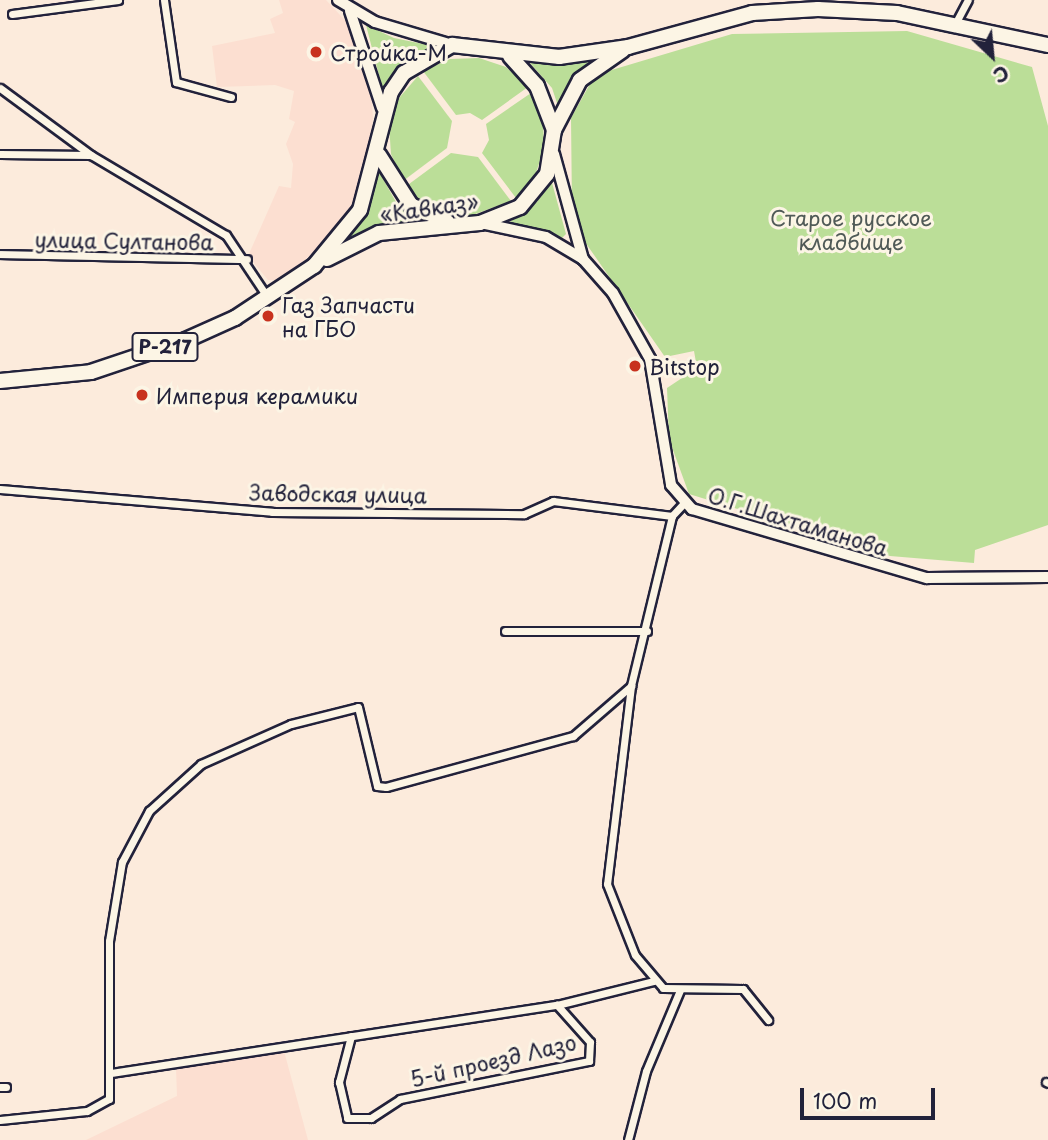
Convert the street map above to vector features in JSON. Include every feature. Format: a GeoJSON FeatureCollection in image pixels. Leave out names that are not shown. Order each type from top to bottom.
{"type":"FeatureCollection","features":[{"type":"Feature","properties":{"kind":"highway","name":"Р-217"},"geometry":{"type":"LineString","coordinates":[[0,381],[91,372],[186,340],[269,298],[314,266],[352,224],[379,155],[382,108],[404,74],[452,45],[510,56],[559,58],[628,47],[752,13],[845,10],[955,24],[1048,45]]}},
{"type":"Feature","properties":{"kind":"highway","name":"«Кавказ»"},"geometry":{"type":"LineString","coordinates":[[314,266],[379,233],[449,222],[480,223],[501,217],[535,192],[554,154],[554,130],[580,80],[628,47]]}},
{"type":"Feature","properties":{"kind":"highway","name":"Р-217"},"geometry":{"type":"LineString","coordinates":[[510,56],[537,86],[554,130]]}},
{"type":"Feature","properties":{"kind":"highway","name":"Р-217"},"geometry":{"type":"LineString","coordinates":[[379,155],[411,205],[449,222]]}},
{"type":"Feature","properties":{"kind":"main road"},"geometry":{"type":"LineString","coordinates":[[338,0],[350,11]]}},
{"type":"Feature","properties":{"kind":"main road","name":"Р-217"},"geometry":{"type":"LineString","coordinates":[[350,11],[413,37],[452,45]]}},
{"type":"Feature","properties":{"kind":"main road","name":"Р-217"},"geometry":{"type":"LineString","coordinates":[[350,11],[382,108]]}},
{"type":"Feature","properties":{"kind":"main road","name":"Р-217"},"geometry":{"type":"LineString","coordinates":[[554,154],[583,260]]}},
{"type":"Feature","properties":{"kind":"main road","name":"Р-217"},"geometry":{"type":"LineString","coordinates":[[480,223],[547,237],[583,260]]}},
{"type":"Feature","properties":{"kind":"main road","name":"О.Г.Шахтаманова"},"geometry":{"type":"LineString","coordinates":[[583,260],[635,324],[650,359],[660,446],[684,503],[927,578],[1048,577]]}},
{"type":"Feature","properties":{"kind":"street"},"geometry":{"type":"LineString","coordinates":[[12,14],[118,0]]}},
{"type":"Feature","properties":{"kind":"street"},"geometry":{"type":"LineString","coordinates":[[164,0],[176,82],[231,97]]}},
{"type":"Feature","properties":{"kind":"street"},"geometry":{"type":"LineString","coordinates":[[955,24],[968,0]]}},
{"type":"Feature","properties":{"kind":"street"},"geometry":{"type":"LineString","coordinates":[[0,88],[90,155],[226,235],[248,260],[269,298]]}},
{"type":"Feature","properties":{"kind":"street"},"geometry":{"type":"LineString","coordinates":[[0,154],[90,155]]}},
{"type":"Feature","properties":{"kind":"street","name":"улица Султанова"},"geometry":{"type":"LineString","coordinates":[[0,254],[248,260]]}},
{"type":"Feature","properties":{"kind":"street","name":"Заводская улица"},"geometry":{"type":"LineString","coordinates":[[0,489],[272,512],[524,514],[553,501],[672,516]]}},
{"type":"Feature","properties":{"kind":"street"},"geometry":{"type":"LineString","coordinates":[[654,981],[635,955],[607,884],[631,686],[647,632],[672,516],[684,503]]}},
{"type":"Feature","properties":{"kind":"street"},"geometry":{"type":"LineString","coordinates":[[505,631],[647,632]]}},
{"type":"Feature","properties":{"kind":"street"},"geometry":{"type":"LineString","coordinates":[[0,1120],[72,1113],[107,1102],[110,1073],[109,941],[116,886],[133,833],[166,796],[201,764],[291,724],[358,707],[377,786],[573,736],[631,686]]}},
{"type":"Feature","properties":{"kind":"street"},"geometry":{"type":"LineString","coordinates":[[110,1073],[557,1004],[654,981],[680,990],[743,989],[768,1020]]}},
{"type":"Feature","properties":{"kind":"street"},"geometry":{"type":"LineString","coordinates":[[628,1140],[646,1071],[680,990]]}},
{"type":"Feature","properties":{"kind":"street","name":"5-й проезд Лазо"},"geometry":{"type":"LineString","coordinates":[[351,1036],[339,1082],[347,1118],[370,1118],[400,1099],[589,1061],[590,1042],[557,1004]]}},
{"type":"Feature","properties":{"kind":"shaded area"},"geometry":{"type":"Polygon","coordinates":[[[279,0],[326,0],[355,31],[369,71],[373,117],[367,180],[351,219],[282,280],[268,280],[248,256],[279,186],[291,188],[293,164],[286,144],[295,122],[289,119],[294,91],[275,85],[217,87],[212,46],[275,33],[270,19],[283,13],[279,0]]]}},
{"type":"Feature","properties":{"kind":"shaded area"},"geometry":{"type":"Polygon","coordinates":[[[284,1051],[308,1140],[86,1140],[177,1096],[176,1068],[284,1051]]]}},
{"type":"Feature","properties":{"kind":"green space"},"geometry":{"type":"Polygon","coordinates":[[[366,25],[394,38],[433,46],[404,62],[383,91],[366,25]]]}},
{"type":"Feature","properties":{"kind":"green space","name":"Старое русское кладбище"},"geometry":{"type":"Polygon","coordinates":[[[907,31],[1032,67],[1048,126],[1048,525],[975,550],[974,563],[890,556],[689,494],[669,439],[667,388],[697,368],[694,351],[665,357],[585,242],[572,209],[571,118],[591,82],[605,72],[732,34],[907,31]]]}},
{"type":"Feature","properties":{"kind":"green space"},"geometry":{"type":"Polygon","coordinates":[[[599,57],[576,78],[559,109],[552,88],[530,63],[599,57]]]}},
{"type":"Feature","properties":{"kind":"green space"},"geometry":{"type":"Polygon","coordinates":[[[479,58],[506,67],[528,87],[482,120],[470,113],[456,115],[423,71],[450,59],[479,58]]]}},
{"type":"Feature","properties":{"kind":"green space"},"geometry":{"type":"Polygon","coordinates":[[[418,76],[452,121],[447,148],[403,181],[391,154],[389,125],[399,98],[418,76]]]}},
{"type":"Feature","properties":{"kind":"green space"},"geometry":{"type":"Polygon","coordinates":[[[531,93],[543,119],[544,148],[535,176],[516,198],[482,153],[489,140],[486,124],[531,93]]]}},
{"type":"Feature","properties":{"kind":"green space"},"geometry":{"type":"Polygon","coordinates":[[[451,153],[478,157],[511,201],[470,216],[441,211],[416,197],[405,187],[451,153]]]}},
{"type":"Feature","properties":{"kind":"green space"},"geometry":{"type":"Polygon","coordinates":[[[378,170],[396,202],[420,220],[379,228],[345,244],[366,213],[378,170]]]}},
{"type":"Feature","properties":{"kind":"green space"},"geometry":{"type":"Polygon","coordinates":[[[551,179],[566,234],[562,238],[510,222],[537,202],[551,179]]]}},
{"type":"Feature","properties":{"kind":"place","name":"Стройка-М"},"geometry":{"type":"Point","coordinates":[316,52]}},
{"type":"Feature","properties":{"kind":"place","name":"Газ Запчасти на ГБО"},"geometry":{"type":"Point","coordinates":[268,316]}},
{"type":"Feature","properties":{"kind":"place","name":"Bitstop"},"geometry":{"type":"Point","coordinates":[635,366]}},
{"type":"Feature","properties":{"kind":"place","name":"Империя керамики"},"geometry":{"type":"Point","coordinates":[142,395]}}]}
